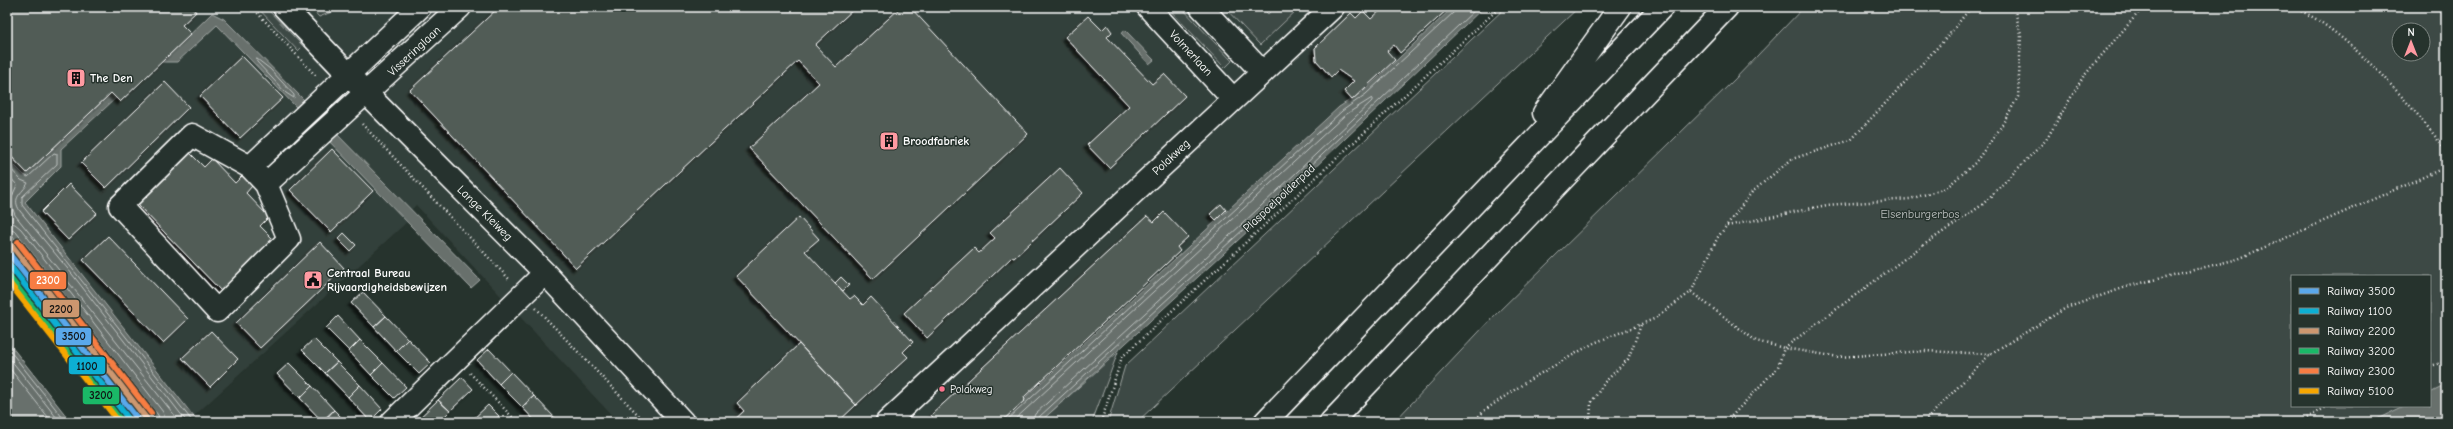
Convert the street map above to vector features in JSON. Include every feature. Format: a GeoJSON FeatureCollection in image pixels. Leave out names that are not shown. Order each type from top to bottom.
{"type":"FeatureCollection","features":[{"type":"Feature","properties":{"kind":"main road","name":"Lange Kleiweg"},"geometry":{"type":"LineString","coordinates":[[284,7],[367,94],[544,273],[683,422]]}},
{"type":"Feature","properties":{"kind":"main road"},"geometry":{"type":"LineString","coordinates":[[250,167],[420,7]]}},
{"type":"Feature","properties":{"kind":"main road","name":"Visseringlaan"},"geometry":{"type":"LineString","coordinates":[[266,184],[367,94],[460,7]]}},
{"type":"Feature","properties":{"kind":"main road","name":"Volmerlaan"},"geometry":{"type":"LineString","coordinates":[[1148,7],[1233,99]]}},
{"type":"Feature","properties":{"kind":"main road"},"geometry":{"type":"LineString","coordinates":[[1201,7],[1262,72]]}},
{"type":"Feature","properties":{"kind":"main road","name":"Polakweg"},"geometry":{"type":"LineString","coordinates":[[887,422],[1333,7]]}},
{"type":"Feature","properties":{"kind":"main road"},"geometry":{"type":"LineString","coordinates":[[1503,172],[1620,7]]}},
{"type":"Feature","properties":{"kind":"main road"},"geometry":{"type":"LineString","coordinates":[[1265,422],[1662,7]]}},
{"type":"Feature","properties":{"kind":"main road"},"geometry":{"type":"LineString","coordinates":[[1331,422],[1727,7]]}},
{"type":"Feature","properties":{"kind":"main road"},"geometry":{"type":"LineString","coordinates":[[1709,25],[1733,7]]}},
{"type":"Feature","properties":{"kind":"main road"},"geometry":{"type":"LineString","coordinates":[[192,135],[250,167],[266,184],[289,239],[217,311],[120,206],[192,135]]}},
{"type":"Feature","properties":{"kind":"main road"},"geometry":{"type":"LineString","coordinates":[[392,422],[544,273]]}},
{"type":"Feature","properties":{"kind":"path"},"geometry":{"type":"LineString","coordinates":[[252,7],[330,92]]}},
{"type":"Feature","properties":{"kind":"path","name":"Plaspoelpolderpad"},"geometry":{"type":"LineString","coordinates":[[1101,422],[1122,357],[1369,126],[1453,53],[1500,7]]}},
{"type":"Feature","properties":{"kind":"path"},"geometry":{"type":"LineString","coordinates":[[1473,422],[1485,410],[1529,380],[1594,343],[1654,319],[1691,292],[1718,237],[1752,192],[1792,159],[1851,140],[1949,35],[1971,7]]}},
{"type":"Feature","properties":{"kind":"path"},"geometry":{"type":"LineString","coordinates":[[1727,226],[1826,205],[1910,199],[1946,188],[1975,163],[1999,130],[2018,96],[2021,35],[2014,7]]}},
{"type":"Feature","properties":{"kind":"path"},"geometry":{"type":"LineString","coordinates":[[1726,422],[1778,367],[1784,348],[1915,251],[1982,205],[2046,140],[2082,77],[2139,12],[2160,7]]}},
{"type":"Feature","properties":{"kind":"path"},"geometry":{"type":"LineString","coordinates":[[2290,7],[2304,9],[2349,43],[2429,127],[2446,151]]}},
{"type":"Feature","properties":{"kind":"path"},"geometry":{"type":"LineString","coordinates":[[348,110],[645,422]]}},
{"type":"Feature","properties":{"kind":"path"},"geometry":{"type":"LineString","coordinates":[[1924,422],[1990,354],[2066,308],[2129,286],[2238,259],[2446,167]]}},
{"type":"Feature","properties":{"kind":"path"},"geometry":{"type":"LineString","coordinates":[[1691,292],[1756,341],[1784,348],[1839,357],[1925,351],[1990,354]]}},
{"type":"Feature","properties":{"kind":"path"},"geometry":{"type":"LineString","coordinates":[[1590,422],[1591,403],[1605,382],[1628,359],[1641,325]]}},
{"type":"Feature","properties":{"kind":"path"},"geometry":{"type":"LineString","coordinates":[[457,359],[518,422]]}},
{"type":"Feature","properties":{"kind":"path"},"geometry":{"type":"LineString","coordinates":[[2431,366],[2446,362]]}},
{"type":"Feature","properties":{"kind":"path"},"geometry":{"type":"LineString","coordinates":[[2300,422],[2326,407]]}},
{"type":"Feature","properties":{"kind":"shaded area"},"geometry":{"type":"Polygon","coordinates":[[[7,7],[1455,7],[1017,422],[618,422],[416,205],[404,217],[407,222],[194,416],[7,193],[7,7]]]}},
{"type":"Feature","properties":{"kind":"green space"},"geometry":{"type":"Polygon","coordinates":[[[257,7],[265,7],[303,46],[298,51],[257,7]]]}},
{"type":"Feature","properties":{"kind":"green space"},"geometry":{"type":"Polygon","coordinates":[[[310,7],[344,7],[319,17],[310,7]]]}},
{"type":"Feature","properties":{"kind":"green space"},"geometry":{"type":"Polygon","coordinates":[[[421,7],[445,7],[380,67],[369,56],[421,7]]]}},
{"type":"Feature","properties":{"kind":"green space"},"geometry":{"type":"Polygon","coordinates":[[[1167,7],[1181,7],[1232,61],[1225,68],[1167,7]]]}},
{"type":"Feature","properties":{"kind":"green space"},"geometry":{"type":"Polygon","coordinates":[[[1224,7],[1261,7],[1268,14],[1275,7],[1300,7],[1260,45],[1224,7]]]}},
{"type":"Feature","properties":{"kind":"green space"},"geometry":{"type":"Polygon","coordinates":[[[1506,7],[1579,7],[1137,422],[1108,422],[1125,366],[1506,7]]]}},
{"type":"Feature","properties":{"kind":"green space","name":"Elsenburgerbos"},"geometry":{"type":"Polygon","coordinates":[[[1804,7],[2446,7],[2446,422],[1394,422],[1493,317],[1734,80],[1804,7]]]}},
{"type":"Feature","properties":{"kind":"green space"},"geometry":{"type":"Polygon","coordinates":[[[1118,352],[1092,422],[1040,422],[1118,352]]]}},
{"type":"Feature","properties":{"kind":"water"},"geometry":{"type":"Polygon","coordinates":[[[1453,7],[1484,7],[1248,231],[1040,422],[999,422],[1339,107],[1364,91],[1453,7]]]}},
{"type":"Feature","properties":{"kind":"water"},"geometry":{"type":"Polygon","coordinates":[[[212,13],[224,19],[304,100],[296,107],[217,25],[177,62],[162,62],[212,13]]]}},
{"type":"Feature","properties":{"kind":"water"},"geometry":{"type":"Polygon","coordinates":[[[1125,30],[1154,60],[1149,64],[1121,33],[1125,30]]]}},
{"type":"Feature","properties":{"kind":"water"},"geometry":{"type":"Polygon","coordinates":[[[111,93],[116,98],[61,149],[61,166],[25,202],[198,422],[152,422],[7,235],[7,152],[27,173],[111,93]]]}},
{"type":"Feature","properties":{"kind":"water"},"geometry":{"type":"Polygon","coordinates":[[[332,129],[480,280],[471,288],[324,136],[332,129]]]}},
{"type":"Feature","properties":{"kind":"water"},"geometry":{"type":"Polygon","coordinates":[[[7,341],[71,422],[13,422],[7,416],[7,341]]]}},
{"type":"Feature","properties":{"kind":"water"},"geometry":{"type":"Polygon","coordinates":[[[2446,385],[2446,422],[2371,422],[2402,407],[2431,407],[2431,392],[2446,385]]]}},
{"type":"Feature","properties":{"kind":"building","name":"The Den"},"geometry":{"type":"Polygon","coordinates":[[[7,7],[192,7],[196,12],[182,25],[191,34],[120,102],[111,93],[27,173],[7,152],[7,7]]]}},
{"type":"Feature","properties":{"kind":"building","name":"Broodfabriek"},"geometry":{"type":"Polygon","coordinates":[[[499,7],[856,7],[815,45],[836,67],[901,7],[910,7],[1028,134],[873,279],[749,148],[819,83],[798,61],[576,268],[410,90],[499,7]]]}},
{"type":"Feature","properties":{"kind":"building"},"geometry":{"type":"Polygon","coordinates":[[[1384,7],[1450,7],[1400,53],[1394,45],[1387,51],[1395,60],[1352,100],[1344,91],[1354,81],[1338,70],[1331,77],[1316,60],[1315,48],[1351,13],[1356,18],[1363,11],[1371,19],[1384,7]]]}},
{"type":"Feature","properties":{"kind":"building"},"geometry":{"type":"Polygon","coordinates":[[[1088,16],[1102,30],[1107,25],[1112,32],[1107,37],[1152,84],[1164,74],[1185,96],[1109,168],[1087,145],[1129,106],[1065,37],[1088,16]]]}},
{"type":"Feature","properties":{"kind":"building"},"geometry":{"type":"Polygon","coordinates":[[[242,56],[283,98],[240,138],[200,96],[242,56]]]}},
{"type":"Feature","properties":{"kind":"building"},"geometry":{"type":"Polygon","coordinates":[[[165,82],[189,107],[106,188],[81,163],[165,82]]]}},
{"type":"Feature","properties":{"kind":"building"},"geometry":{"type":"Polygon","coordinates":[[[332,149],[373,191],[331,232],[290,190],[332,149]]]}},
{"type":"Feature","properties":{"kind":"building"},"geometry":{"type":"Polygon","coordinates":[[[190,153],[204,167],[212,159],[235,183],[242,176],[252,186],[246,193],[269,217],[260,226],[274,240],[221,291],[137,204],[190,153]]]}},
{"type":"Feature","properties":{"kind":"building"},"geometry":{"type":"Polygon","coordinates":[[[1060,168],[1083,193],[1014,258],[1012,257],[927,338],[904,313],[974,248],[979,253],[995,238],[990,233],[1060,168]]]}},
{"type":"Feature","properties":{"kind":"building"},"geometry":{"type":"Polygon","coordinates":[[[69,184],[97,213],[68,240],[41,212],[69,184]]]}},
{"type":"Feature","properties":{"kind":"building"},"geometry":{"type":"Polygon","coordinates":[[[1221,204],[1226,210],[1216,220],[1210,214],[1221,204]]]}},
{"type":"Feature","properties":{"kind":"building"},"geometry":{"type":"Polygon","coordinates":[[[1164,212],[1188,237],[1177,247],[1180,251],[1024,397],[1025,400],[1001,422],[937,422],[931,415],[1147,216],[1154,222],[1164,212]]]}},
{"type":"Feature","properties":{"kind":"building"},"geometry":{"type":"Polygon","coordinates":[[[799,217],[819,239],[805,251],[850,299],[854,296],[863,305],[871,297],[913,342],[903,352],[908,357],[856,405],[736,276],[799,217]]]}},
{"type":"Feature","properties":{"kind":"building"},"geometry":{"type":"Polygon","coordinates":[[[344,233],[356,245],[350,251],[338,239],[344,233]]]}},
{"type":"Feature","properties":{"kind":"building"},"geometry":{"type":"Polygon","coordinates":[[[108,236],[188,319],[163,343],[83,260],[108,236]]]}},
{"type":"Feature","properties":{"kind":"building"},"geometry":{"type":"Polygon","coordinates":[[[320,242],[344,268],[260,348],[236,323],[320,242]]]}},
{"type":"Feature","properties":{"kind":"building"},"geometry":{"type":"Polygon","coordinates":[[[841,277],[849,285],[843,291],[835,283],[841,277]]]}},
{"type":"Feature","properties":{"kind":"building"},"geometry":{"type":"Polygon","coordinates":[[[363,292],[386,316],[374,327],[351,303],[363,292]]]}},
{"type":"Feature","properties":{"kind":"building"},"geometry":{"type":"Polygon","coordinates":[[[338,316],[360,340],[349,351],[326,328],[338,316]]]}},
{"type":"Feature","properties":{"kind":"building"},"geometry":{"type":"Polygon","coordinates":[[[386,316],[408,339],[396,351],[374,327],[386,316]]]}},
{"type":"Feature","properties":{"kind":"building"},"geometry":{"type":"Polygon","coordinates":[[[211,331],[238,359],[210,387],[182,358],[211,331]]]}},
{"type":"Feature","properties":{"kind":"building"},"geometry":{"type":"Polygon","coordinates":[[[314,339],[337,362],[325,373],[302,350],[314,339]]]}},
{"type":"Feature","properties":{"kind":"building"},"geometry":{"type":"Polygon","coordinates":[[[408,339],[431,363],[419,374],[396,351],[408,339]]]}},
{"type":"Feature","properties":{"kind":"building"},"geometry":{"type":"Polygon","coordinates":[[[360,340],[383,363],[371,375],[349,351],[360,340]]]}},
{"type":"Feature","properties":{"kind":"building"},"geometry":{"type":"Polygon","coordinates":[[[799,344],[856,405],[838,422],[732,422],[744,411],[737,403],[799,344]]]}},
{"type":"Feature","properties":{"kind":"building"},"geometry":{"type":"Polygon","coordinates":[[[489,349],[511,372],[499,384],[477,360],[489,349]]]}},
{"type":"Feature","properties":{"kind":"building"},"geometry":{"type":"Polygon","coordinates":[[[337,362],[360,385],[348,397],[325,373],[337,362]]]}},
{"type":"Feature","properties":{"kind":"building"},"geometry":{"type":"Polygon","coordinates":[[[289,363],[312,386],[300,398],[277,374],[289,363]]]}},
{"type":"Feature","properties":{"kind":"building"},"geometry":{"type":"Polygon","coordinates":[[[383,363],[406,387],[394,398],[371,375],[383,363]]]}},
{"type":"Feature","properties":{"kind":"building"},"geometry":{"type":"Polygon","coordinates":[[[511,372],[534,396],[522,407],[499,384],[511,372]]]}},
{"type":"Feature","properties":{"kind":"building"},"geometry":{"type":"Polygon","coordinates":[[[462,377],[473,389],[450,411],[438,400],[462,377]]]}},
{"type":"Feature","properties":{"kind":"building"},"geometry":{"type":"Polygon","coordinates":[[[360,385],[382,409],[370,421],[348,397],[360,385]]]}},
{"type":"Feature","properties":{"kind":"building"},"geometry":{"type":"Polygon","coordinates":[[[312,386],[334,410],[322,421],[300,398],[312,386]]]}},
{"type":"Feature","properties":{"kind":"building"},"geometry":{"type":"Polygon","coordinates":[[[534,396],[557,420],[554,422],[536,422],[522,407],[534,396]]]}},
{"type":"Feature","properties":{"kind":"building"},"geometry":{"type":"Polygon","coordinates":[[[438,400],[450,411],[439,422],[415,422],[438,400]]]}},
{"type":"Feature","properties":{"kind":"building"},"geometry":{"type":"Polygon","coordinates":[[[488,405],[499,416],[493,422],[470,422],[488,405]]]}},
{"type":"Feature","properties":{"kind":"building"},"geometry":{"type":"Polygon","coordinates":[[[334,410],[346,422],[323,422],[334,410]]]}},
{"type":"Feature","properties":{"kind":"rail line","name":"2300"},"geometry":{"type":"LineString","coordinates":[[18,242],[151,413]]}},
{"type":"Feature","properties":{"kind":"rail line","name":"2200"},"geometry":{"type":"LineString","coordinates":[[13,247],[146,418]]}},
{"type":"Feature","properties":{"kind":"rail line","name":"3500"},"geometry":{"type":"LineString","coordinates":[[7,251],[140,422]]}},
{"type":"Feature","properties":{"kind":"rail line","name":"1100"},"geometry":{"type":"LineString","coordinates":[[7,262],[131,422]]}},
{"type":"Feature","properties":{"kind":"rail line","name":"3200"},"geometry":{"type":"LineString","coordinates":[[7,274],[122,422]]}},
{"type":"Feature","properties":{"kind":"rail line","name":"5100"},"geometry":{"type":"LineString","coordinates":[[7,280],[119,422]]}},
{"type":"Feature","properties":{"kind":"place","name":"The Den"},"geometry":{"type":"Point","coordinates":[76,78]}},
{"type":"Feature","properties":{"kind":"place","name":"Broodfabriek"},"geometry":{"type":"Point","coordinates":[889,141]}},
{"type":"Feature","properties":{"kind":"place","name":"Centraal Bureau Rijvaardigheidsbewijzen"},"geometry":{"type":"Point","coordinates":[313,280]}},
{"type":"Feature","properties":{"kind":"place","name":"Polakweg"},"geometry":{"type":"Point","coordinates":[942,389]}}]}
